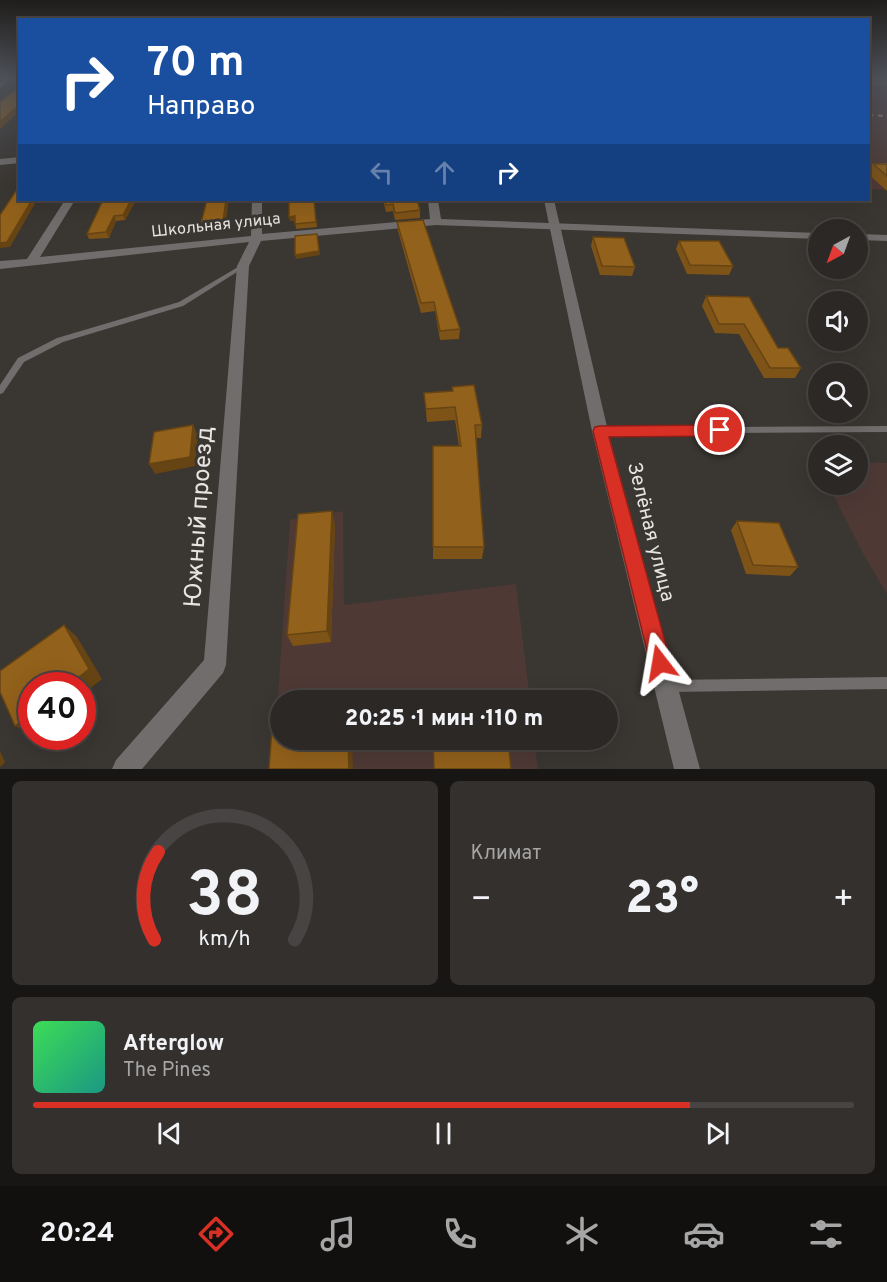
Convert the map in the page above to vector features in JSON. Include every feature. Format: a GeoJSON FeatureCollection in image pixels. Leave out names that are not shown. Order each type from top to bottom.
{"type":"FeatureCollection","features":[{"type":"Feature","properties":{"kind":"street"},"geometry":{"type":"LineString","coordinates":[[0,162],[18,160]]}},
{"type":"Feature","properties":{"kind":"street"},"geometry":{"type":"LineString","coordinates":[[31,262],[69,201]]}},
{"type":"Feature","properties":{"kind":"street"},"geometry":{"type":"LineString","coordinates":[[256,239],[257,201]]}},
{"type":"Feature","properties":{"kind":"street"},"geometry":{"type":"LineString","coordinates":[[434,201],[436,222]]}},
{"type":"Feature","properties":{"kind":"street","name":"Зелёная улица"},"geometry":{"type":"LineString","coordinates":[[549,201],[600,431],[687,769]]}},
{"type":"Feature","properties":{"kind":"street","name":"Школьная улица"},"geometry":{"type":"LineString","coordinates":[[0,265],[436,222],[808,236]]}},
{"type":"Feature","properties":{"kind":"street"},"geometry":{"type":"LineString","coordinates":[[868,237],[887,238]]}},
{"type":"Feature","properties":{"kind":"street","name":"Южный проезд"},"geometry":{"type":"LineString","coordinates":[[125,769],[215,664],[243,266],[256,239]]}},
{"type":"Feature","properties":{"kind":"lane"},"geometry":{"type":"LineString","coordinates":[[870,166],[887,165]]}},
{"type":"Feature","properties":{"kind":"lane"},"geometry":{"type":"LineString","coordinates":[[0,391],[21,360],[60,340],[181,304],[243,266]]}},
{"type":"Feature","properties":{"kind":"lane"},"geometry":{"type":"LineString","coordinates":[[600,431],[887,429]]}},
{"type":"Feature","properties":{"kind":"lane"},"geometry":{"type":"LineString","coordinates":[[666,686],[887,683]]}},
{"type":"Feature","properties":{"kind":"shaded area"},"geometry":{"type":"Polygon","coordinates":[[[870,114],[887,114],[887,190],[870,189],[870,114]]]}},
{"type":"Feature","properties":{"kind":"shaded area"},"geometry":{"type":"Polygon","coordinates":[[[868,462],[887,463],[887,594],[833,495],[868,495],[868,462]]]}},
{"type":"Feature","properties":{"kind":"shaded area"},"geometry":{"type":"Polygon","coordinates":[[[343,511],[344,605],[516,584],[529,690],[278,690],[290,520],[343,511]]]}},
{"type":"Feature","properties":{"kind":"shaded area"},"geometry":{"type":"Polygon","coordinates":[[[274,750],[535,750],[538,769],[273,769],[274,750]]]}},
{"type":"Feature","properties":{"kind":"building"},"geometry":{"type":"Polygon","coordinates":[[[0,114],[9,114],[0,122],[0,114]]]}},
{"type":"Feature","properties":{"kind":"building"},"geometry":{"type":"Polygon","coordinates":[[[873,164],[887,164],[887,176],[873,164]]]}},
{"type":"Feature","properties":{"kind":"building"},"geometry":{"type":"Polygon","coordinates":[[[18,188],[18,201],[31,201],[7,242],[0,243],[0,215],[18,188]]]}},
{"type":"Feature","properties":{"kind":"building"},"geometry":{"type":"Polygon","coordinates":[[[103,201],[130,201],[123,215],[114,216],[106,232],[87,234],[103,201]]]}},
{"type":"Feature","properties":{"kind":"building"},"geometry":{"type":"Polygon","coordinates":[[[207,201],[226,201],[223,221],[201,223],[207,201]]]}},
{"type":"Feature","properties":{"kind":"building"},"geometry":{"type":"Polygon","coordinates":[[[289,201],[314,201],[316,222],[295,224],[295,216],[289,217],[289,201]]]}},
{"type":"Feature","properties":{"kind":"building"},"geometry":{"type":"Polygon","coordinates":[[[384,201],[417,201],[420,210],[395,213],[393,204],[386,205],[384,201]]]}},
{"type":"Feature","properties":{"kind":"building"},"geometry":{"type":"Polygon","coordinates":[[[423,220],[460,329],[440,331],[434,302],[421,303],[397,222],[423,220]]]}},
{"type":"Feature","properties":{"kind":"building"},"geometry":{"type":"Polygon","coordinates":[[[317,234],[319,251],[295,255],[295,236],[317,234]]]}},
{"type":"Feature","properties":{"kind":"building"},"geometry":{"type":"Polygon","coordinates":[[[593,237],[624,238],[635,267],[602,266],[593,237]]]}},
{"type":"Feature","properties":{"kind":"building"},"geometry":{"type":"Polygon","coordinates":[[[679,241],[719,241],[733,266],[690,265],[679,241]]]}},
{"type":"Feature","properties":{"kind":"building"},"geometry":{"type":"Polygon","coordinates":[[[706,296],[749,297],[778,348],[788,348],[801,368],[770,368],[744,324],[719,324],[706,296]]]}},
{"type":"Feature","properties":{"kind":"building"},"geometry":{"type":"Polygon","coordinates":[[[474,385],[482,425],[475,425],[484,547],[433,547],[433,446],[461,446],[455,407],[426,409],[424,393],[453,391],[452,387],[474,385]]]}},
{"type":"Feature","properties":{"kind":"building"},"geometry":{"type":"Polygon","coordinates":[[[193,425],[190,457],[149,464],[154,432],[193,425]]]}},
{"type":"Feature","properties":{"kind":"building"},"geometry":{"type":"Polygon","coordinates":[[[332,511],[327,631],[287,635],[298,514],[332,511]]]}},
{"type":"Feature","properties":{"kind":"building"},"geometry":{"type":"Polygon","coordinates":[[[737,521],[779,523],[798,567],[753,565],[737,521]]]}},
{"type":"Feature","properties":{"kind":"building"},"geometry":{"type":"Polygon","coordinates":[[[64,625],[89,669],[85,672],[18,672],[18,724],[15,726],[0,692],[0,671],[64,625]]]}},
{"type":"Feature","properties":{"kind":"building"},"geometry":{"type":"Polygon","coordinates":[[[270,750],[348,750],[349,769],[269,769],[270,750]]]}},
{"type":"Feature","properties":{"kind":"building"},"geometry":{"type":"Polygon","coordinates":[[[433,750],[509,750],[511,769],[434,769],[433,750]]]}},
{"type":"Feature","properties":{"kind":"railway"},"geometry":{"type":"LineString","coordinates":[[870,115],[887,116]]}},
{"type":"Feature","properties":{"kind":"route"},"geometry":{"type":"LineString","coordinates":[[660,663],[600,431],[720,430]]}}]}
